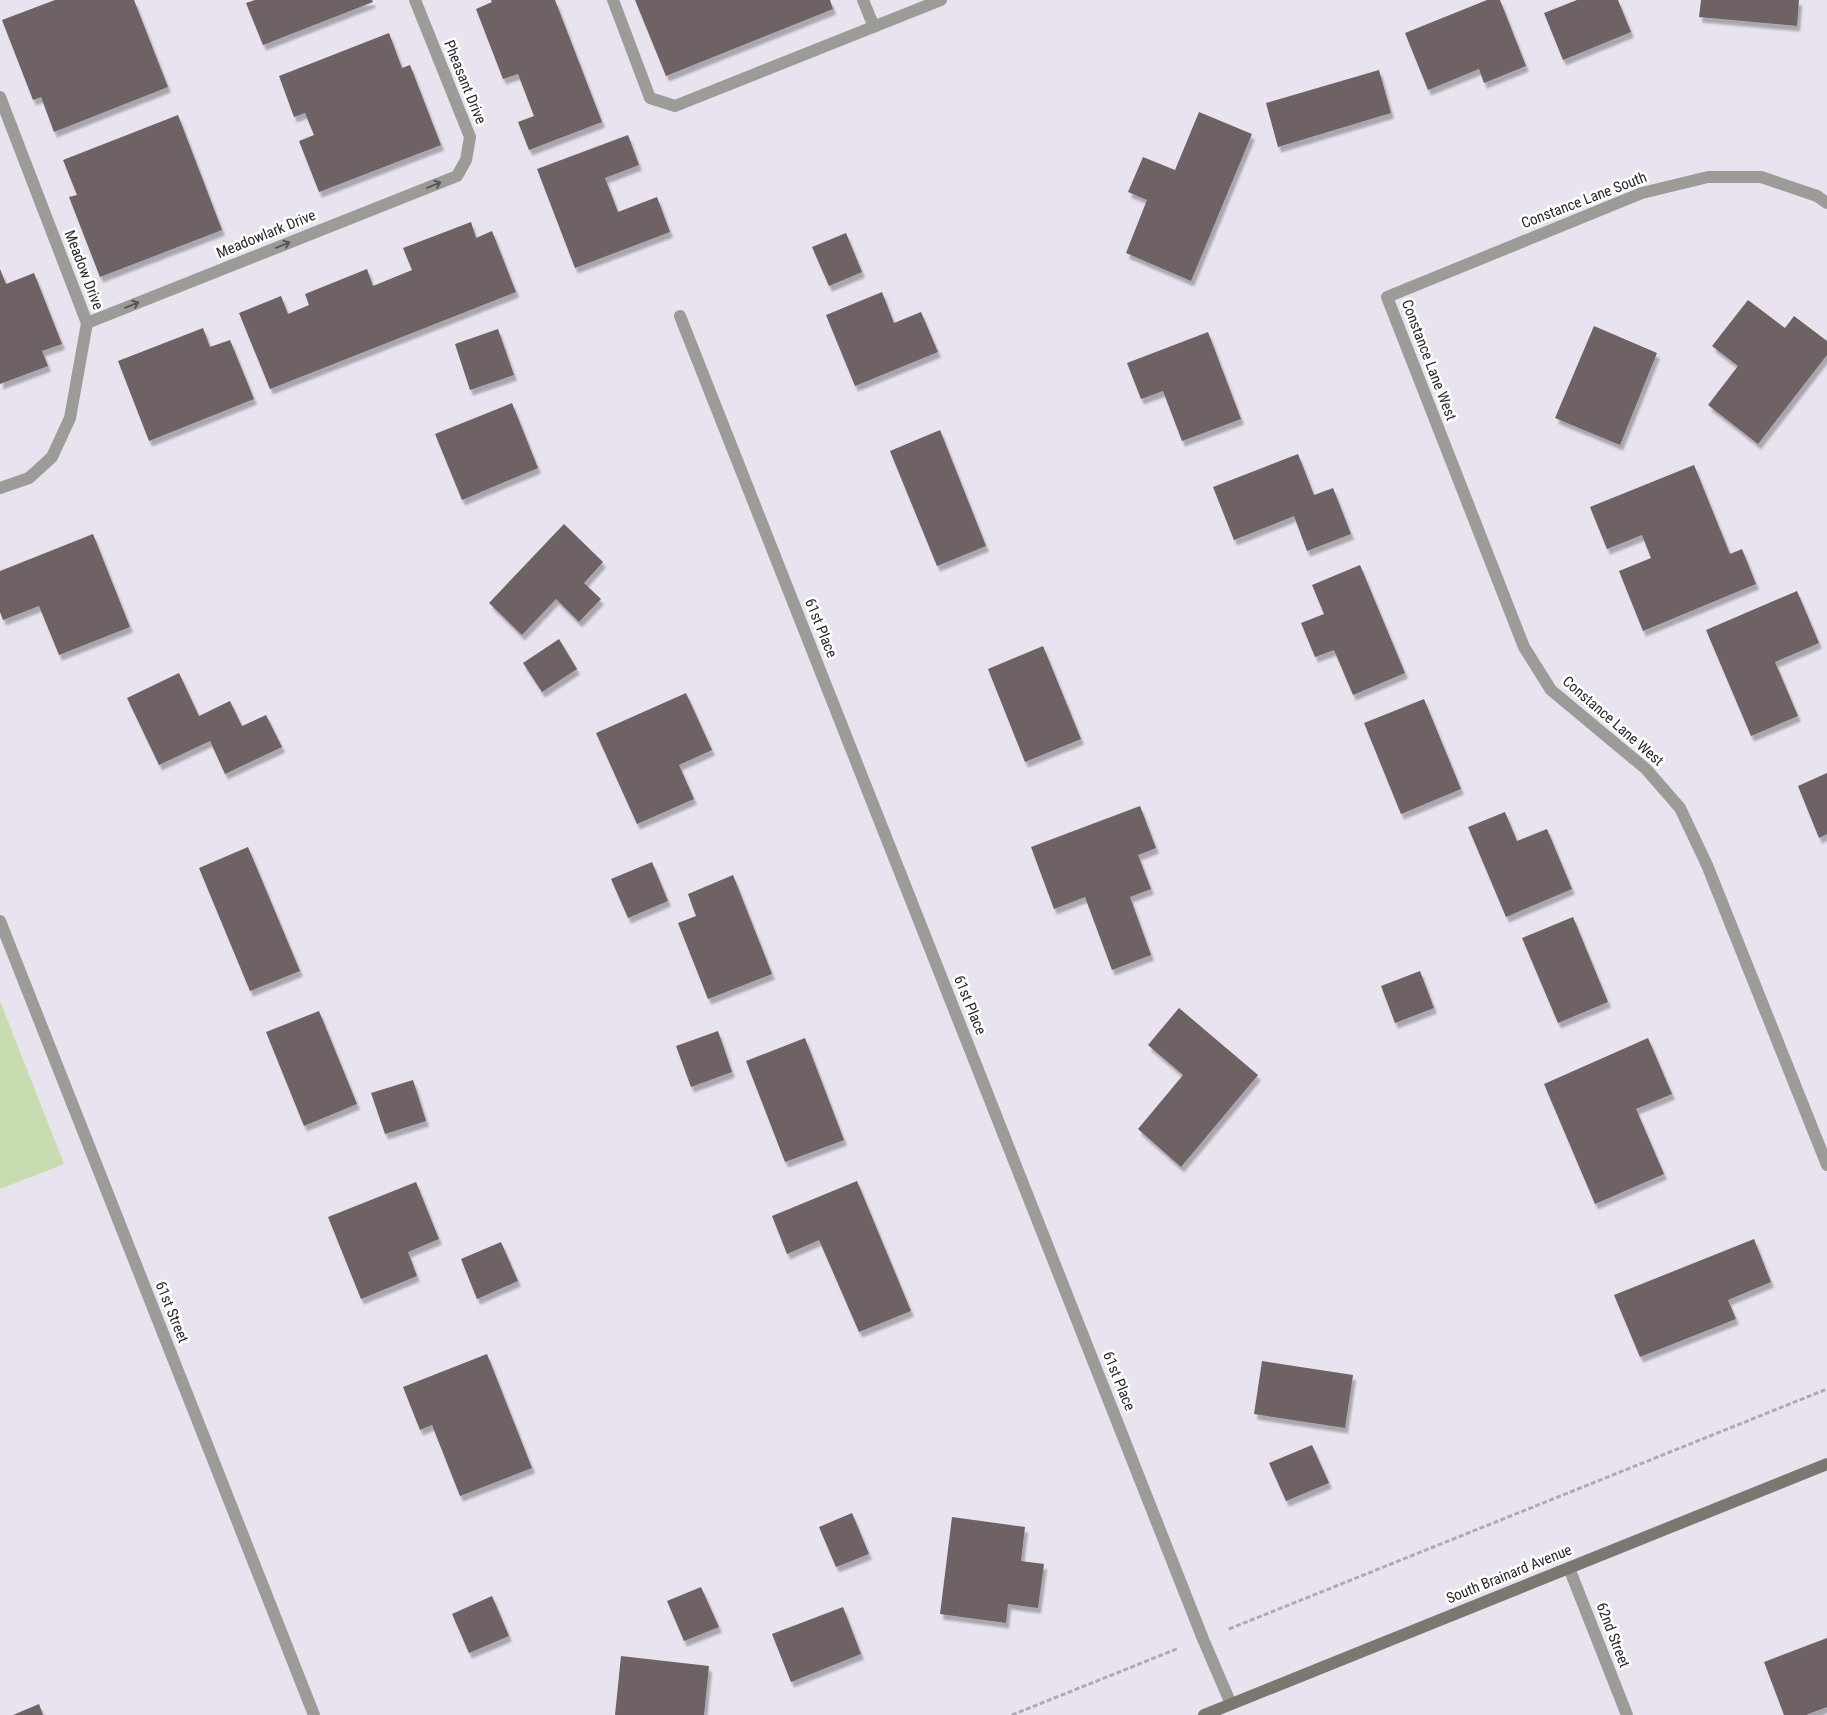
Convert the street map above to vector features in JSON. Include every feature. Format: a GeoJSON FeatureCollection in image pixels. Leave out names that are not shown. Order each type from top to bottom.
{"type":"FeatureCollection","features":[{"type":"Feature","properties":{"kind":"street","name":"Pheasant Drive"},"geometry":{"type":"LineString","coordinates":[[415,0],[470,137],[466,160],[457,176]]}},
{"type":"Feature","properties":{"kind":"street"},"geometry":{"type":"LineString","coordinates":[[613,0],[650,98],[674,106],[941,0]]}},
{"type":"Feature","properties":{"kind":"street"},"geometry":{"type":"LineString","coordinates":[[863,0],[874,27]]}},
{"type":"Feature","properties":{"kind":"street","name":"Meadow Drive"},"geometry":{"type":"LineString","coordinates":[[0,97],[87,323],[70,418],[52,457],[29,478],[0,488]]}},
{"type":"Feature","properties":{"kind":"street","name":"Meadowlark Drive"},"geometry":{"type":"LineString","coordinates":[[87,323],[457,176]]}},
{"type":"Feature","properties":{"kind":"street","name":"Constance Lane South"},"geometry":{"type":"LineString","coordinates":[[1387,297],[1642,193],[1708,177],[1761,177],[1817,196],[1827,202]]}},
{"type":"Feature","properties":{"kind":"street","name":"Constance Lane West"},"geometry":{"type":"LineString","coordinates":[[1387,297],[1524,647],[1551,690],[1646,769],[1680,808],[1707,865],[1827,1165]]}},
{"type":"Feature","properties":{"kind":"street","name":"61st Place"},"geometry":{"type":"LineString","coordinates":[[680,316],[1203,1639],[1232,1704]]}},
{"type":"Feature","properties":{"kind":"street","name":"61st Street"},"geometry":{"type":"LineString","coordinates":[[0,921],[314,1715]]}},
{"type":"Feature","properties":{"kind":"street","name":"South Brainard Avenue"},"geometry":{"type":"LineString","coordinates":[[1204,1715],[1827,1464]]}},
{"type":"Feature","properties":{"kind":"street","name":"62nd Street"},"geometry":{"type":"LineString","coordinates":[[1569,1568],[1627,1715]]}},
{"type":"Feature","properties":{"kind":"path"},"geometry":{"type":"LineString","coordinates":[[1012,1715],[1827,1389]]}},
{"type":"Feature","properties":{"kind":"green space"},"geometry":{"type":"Polygon","coordinates":[[[0,1001],[64,1164],[0,1189],[0,1001]]]}},
{"type":"Feature","properties":{"kind":"building"},"geometry":{"type":"Polygon","coordinates":[[[55,0],[134,0],[168,87],[54,132],[41,97],[33,100],[2,20],[55,0]]]}},
{"type":"Feature","properties":{"kind":"building"},"geometry":{"type":"Polygon","coordinates":[[[255,0],[372,0],[373,2],[263,45],[246,3],[255,0]]]}},
{"type":"Feature","properties":{"kind":"building"},"geometry":{"type":"Polygon","coordinates":[[[491,0],[555,0],[602,122],[529,150],[518,122],[534,116],[518,74],[503,79],[476,9],[492,2],[491,0]]]}},
{"type":"Feature","properties":{"kind":"building"},"geometry":{"type":"Polygon","coordinates":[[[635,0],[830,0],[833,9],[666,76],[635,0]]]}},
{"type":"Feature","properties":{"kind":"building"},"geometry":{"type":"Polygon","coordinates":[[[1487,0],[1500,0],[1526,66],[1484,83],[1479,69],[1428,90],[1405,33],[1487,0]]]}},
{"type":"Feature","properties":{"kind":"building"},"geometry":{"type":"Polygon","coordinates":[[[1577,0],[1618,0],[1631,32],[1563,60],[1544,13],[1577,0]]]}},
{"type":"Feature","properties":{"kind":"building"},"geometry":{"type":"Polygon","coordinates":[[[1701,0],[1799,0],[1797,26],[1699,17],[1701,0]]]}},
{"type":"Feature","properties":{"kind":"building"},"geometry":{"type":"Polygon","coordinates":[[[389,33],[402,68],[410,65],[441,145],[319,192],[299,141],[314,135],[305,113],[294,117],[279,76],[389,33]]]}},
{"type":"Feature","properties":{"kind":"building"},"geometry":{"type":"Polygon","coordinates":[[[1379,70],[1391,113],[1278,147],[1266,103],[1379,70]]]}},
{"type":"Feature","properties":{"kind":"building"},"geometry":{"type":"Polygon","coordinates":[[[1199,112],[1252,134],[1191,281],[1126,253],[1147,200],[1128,192],[1143,157],[1175,170],[1199,112]]]}},
{"type":"Feature","properties":{"kind":"building"},"geometry":{"type":"Polygon","coordinates":[[[178,115],[222,230],[100,277],[69,197],[77,195],[63,160],[178,115]]]}},
{"type":"Feature","properties":{"kind":"building"},"geometry":{"type":"Polygon","coordinates":[[[628,135],[639,165],[605,178],[618,212],[657,197],[670,232],[575,268],[537,169],[628,135]]]}},
{"type":"Feature","properties":{"kind":"building"},"geometry":{"type":"Polygon","coordinates":[[[471,222],[476,238],[492,231],[516,292],[270,389],[239,313],[281,296],[288,314],[309,305],[305,294],[367,269],[373,286],[412,270],[403,248],[471,222]]]}},
{"type":"Feature","properties":{"kind":"building"},"geometry":{"type":"Polygon","coordinates":[[[846,233],[862,272],[829,286],[812,247],[846,233]]]}},
{"type":"Feature","properties":{"kind":"building"},"geometry":{"type":"Polygon","coordinates":[[[0,269],[6,284],[34,273],[62,344],[42,351],[48,366],[0,384],[0,269]]]}},
{"type":"Feature","properties":{"kind":"building"},"geometry":{"type":"Polygon","coordinates":[[[882,292],[894,323],[921,312],[938,352],[855,386],[826,315],[882,292]]]}},
{"type":"Feature","properties":{"kind":"building"},"geometry":{"type":"Polygon","coordinates":[[[1748,300],[1785,328],[1794,316],[1827,341],[1827,355],[1758,444],[1708,405],[1738,366],[1712,346],[1748,300]]]}},
{"type":"Feature","properties":{"kind":"building"},"geometry":{"type":"Polygon","coordinates":[[[1594,326],[1657,353],[1620,445],[1555,418],[1594,326]]]}},
{"type":"Feature","properties":{"kind":"building"},"geometry":{"type":"Polygon","coordinates":[[[203,328],[210,347],[230,340],[254,399],[149,441],[118,361],[203,328]]]}},
{"type":"Feature","properties":{"kind":"building"},"geometry":{"type":"Polygon","coordinates":[[[498,329],[514,375],[470,390],[455,344],[498,329]]]}},
{"type":"Feature","properties":{"kind":"building"},"geometry":{"type":"Polygon","coordinates":[[[1208,332],[1241,419],[1182,441],[1163,391],[1141,399],[1127,363],[1208,332]]]}},
{"type":"Feature","properties":{"kind":"building"},"geometry":{"type":"Polygon","coordinates":[[[512,403],[538,468],[462,500],[435,434],[512,403]]]}},
{"type":"Feature","properties":{"kind":"building"},"geometry":{"type":"Polygon","coordinates":[[[940,430],[986,546],[937,566],[890,451],[940,430]]]}},
{"type":"Feature","properties":{"kind":"building"},"geometry":{"type":"Polygon","coordinates":[[[1298,454],[1314,495],[1333,488],[1351,534],[1307,551],[1294,516],[1234,540],[1213,487],[1298,454]]]}},
{"type":"Feature","properties":{"kind":"building"},"geometry":{"type":"Polygon","coordinates":[[[1694,465],[1730,554],[1742,549],[1756,584],[1643,631],[1619,571],[1651,558],[1642,535],[1607,549],[1590,507],[1694,465]]]}},
{"type":"Feature","properties":{"kind":"building"},"geometry":{"type":"Polygon","coordinates":[[[564,524],[603,562],[584,583],[601,599],[579,622],[556,599],[522,635],[489,603],[564,524]]]}},
{"type":"Feature","properties":{"kind":"building"},"geometry":{"type":"Polygon","coordinates":[[[93,534],[130,627],[59,655],[39,606],[3,620],[0,612],[0,571],[93,534]]]}},
{"type":"Feature","properties":{"kind":"building"},"geometry":{"type":"Polygon","coordinates":[[[1360,565],[1405,673],[1353,695],[1334,650],[1315,657],[1301,623],[1324,614],[1312,585],[1360,565]]]}},
{"type":"Feature","properties":{"kind":"building"},"geometry":{"type":"Polygon","coordinates":[[[1797,591],[1819,643],[1775,662],[1798,716],[1751,736],[1706,630],[1797,591]]]}},
{"type":"Feature","properties":{"kind":"building"},"geometry":{"type":"Polygon","coordinates":[[[559,639],[577,669],[542,692],[523,663],[559,639]]]}},
{"type":"Feature","properties":{"kind":"building"},"geometry":{"type":"Polygon","coordinates":[[[1043,646],[1081,739],[1025,762],[988,669],[1043,646]]]}},
{"type":"Feature","properties":{"kind":"building"},"geometry":{"type":"Polygon","coordinates":[[[179,673],[199,716],[230,701],[242,726],[266,715],[282,747],[225,774],[210,741],[159,765],[127,698],[179,673]]]}},
{"type":"Feature","properties":{"kind":"building"},"geometry":{"type":"Polygon","coordinates":[[[686,693],[712,750],[679,765],[694,799],[637,824],[596,733],[686,693]]]}},
{"type":"Feature","properties":{"kind":"building"},"geometry":{"type":"Polygon","coordinates":[[[1424,699],[1461,789],[1401,814],[1364,723],[1424,699]]]}},
{"type":"Feature","properties":{"kind":"building"},"geometry":{"type":"Polygon","coordinates":[[[1827,773],[1827,834],[1819,838],[1798,786],[1827,773]]]}},
{"type":"Feature","properties":{"kind":"building"},"geometry":{"type":"Polygon","coordinates":[[[1140,806],[1156,848],[1138,855],[1151,889],[1130,897],[1151,955],[1112,970],[1085,897],[1054,909],[1031,847],[1140,806]]]}},
{"type":"Feature","properties":{"kind":"building"},"geometry":{"type":"Polygon","coordinates":[[[1505,812],[1517,841],[1547,829],[1572,889],[1506,917],[1468,827],[1505,812]]]}},
{"type":"Feature","properties":{"kind":"building"},"geometry":{"type":"Polygon","coordinates":[[[248,847],[300,971],[250,991],[199,868],[248,847]]]}},
{"type":"Feature","properties":{"kind":"building"},"geometry":{"type":"Polygon","coordinates":[[[652,862],[668,901],[628,918],[611,879],[652,862]]]}},
{"type":"Feature","properties":{"kind":"building"},"geometry":{"type":"Polygon","coordinates":[[[733,875],[772,974],[708,999],[678,923],[696,916],[688,894],[733,875]]]}},
{"type":"Feature","properties":{"kind":"building"},"geometry":{"type":"Polygon","coordinates":[[[1573,917],[1608,1002],[1558,1023],[1522,938],[1573,917]]]}},
{"type":"Feature","properties":{"kind":"building"},"geometry":{"type":"Polygon","coordinates":[[[1420,971],[1434,1008],[1395,1023],[1381,986],[1420,971]]]}},
{"type":"Feature","properties":{"kind":"building"},"geometry":{"type":"Polygon","coordinates":[[[1179,1008],[1258,1075],[1181,1167],[1138,1129],[1183,1075],[1148,1045],[1179,1008]]]}},
{"type":"Feature","properties":{"kind":"building"},"geometry":{"type":"Polygon","coordinates":[[[319,1011],[357,1104],[304,1126],[266,1032],[319,1011]]]}},
{"type":"Feature","properties":{"kind":"building"},"geometry":{"type":"Polygon","coordinates":[[[718,1031],[732,1072],[691,1087],[676,1046],[718,1031]]]}},
{"type":"Feature","properties":{"kind":"building"},"geometry":{"type":"Polygon","coordinates":[[[805,1038],[844,1140],[785,1162],[746,1061],[805,1038]]]}},
{"type":"Feature","properties":{"kind":"building"},"geometry":{"type":"Polygon","coordinates":[[[1648,1038],[1672,1094],[1636,1109],[1664,1174],[1595,1204],[1544,1084],[1648,1038]]]}},
{"type":"Feature","properties":{"kind":"building"},"geometry":{"type":"Polygon","coordinates":[[[413,1080],[426,1121],[385,1134],[371,1093],[413,1080]]]}},
{"type":"Feature","properties":{"kind":"building"},"geometry":{"type":"Polygon","coordinates":[[[857,1181],[911,1311],[859,1332],[819,1240],[787,1254],[772,1216],[857,1181]]]}},
{"type":"Feature","properties":{"kind":"building"},"geometry":{"type":"Polygon","coordinates":[[[416,1182],[439,1239],[408,1252],[417,1276],[361,1299],[328,1217],[416,1182]]]}},
{"type":"Feature","properties":{"kind":"building"},"geometry":{"type":"Polygon","coordinates":[[[1754,1239],[1771,1282],[1728,1300],[1736,1319],[1640,1357],[1614,1295],[1754,1239]]]}},
{"type":"Feature","properties":{"kind":"building"},"geometry":{"type":"Polygon","coordinates":[[[501,1242],[518,1281],[477,1299],[461,1259],[501,1242]]]}},
{"type":"Feature","properties":{"kind":"building"},"geometry":{"type":"Polygon","coordinates":[[[487,1354],[532,1468],[460,1496],[432,1425],[420,1430],[403,1387],[487,1354]]]}},
{"type":"Feature","properties":{"kind":"building"},"geometry":{"type":"Polygon","coordinates":[[[1262,1361],[1353,1375],[1345,1428],[1254,1414],[1262,1361]]]}},
{"type":"Feature","properties":{"kind":"building"},"geometry":{"type":"Polygon","coordinates":[[[1312,1445],[1329,1483],[1286,1501],[1269,1463],[1312,1445]]]}},
{"type":"Feature","properties":{"kind":"building"},"geometry":{"type":"Polygon","coordinates":[[[852,1513],[869,1554],[836,1567],[819,1527],[852,1513]]]}},
{"type":"Feature","properties":{"kind":"building"},"geometry":{"type":"Polygon","coordinates":[[[952,1517],[1025,1527],[1021,1561],[1044,1564],[1038,1608],[1008,1604],[1006,1623],[940,1614],[952,1517]]]}},
{"type":"Feature","properties":{"kind":"building"},"geometry":{"type":"Polygon","coordinates":[[[701,1587],[719,1627],[684,1641],[667,1601],[701,1587]]]}},
{"type":"Feature","properties":{"kind":"building"},"geometry":{"type":"Polygon","coordinates":[[[492,1596],[509,1636],[469,1653],[452,1614],[492,1596]]]}},
{"type":"Feature","properties":{"kind":"building"},"geometry":{"type":"Polygon","coordinates":[[[843,1607],[861,1654],[791,1682],[772,1634],[843,1607]]]}},
{"type":"Feature","properties":{"kind":"building"},"geometry":{"type":"Polygon","coordinates":[[[1827,1638],[1827,1707],[1806,1715],[1784,1715],[1764,1662],[1827,1638]]]}},
{"type":"Feature","properties":{"kind":"building"},"geometry":{"type":"Polygon","coordinates":[[[621,1656],[709,1666],[704,1715],[615,1715],[621,1656]]]}},
{"type":"Feature","properties":{"kind":"building"},"geometry":{"type":"Polygon","coordinates":[[[39,1704],[43,1715],[13,1715],[39,1704]]]}}]}
